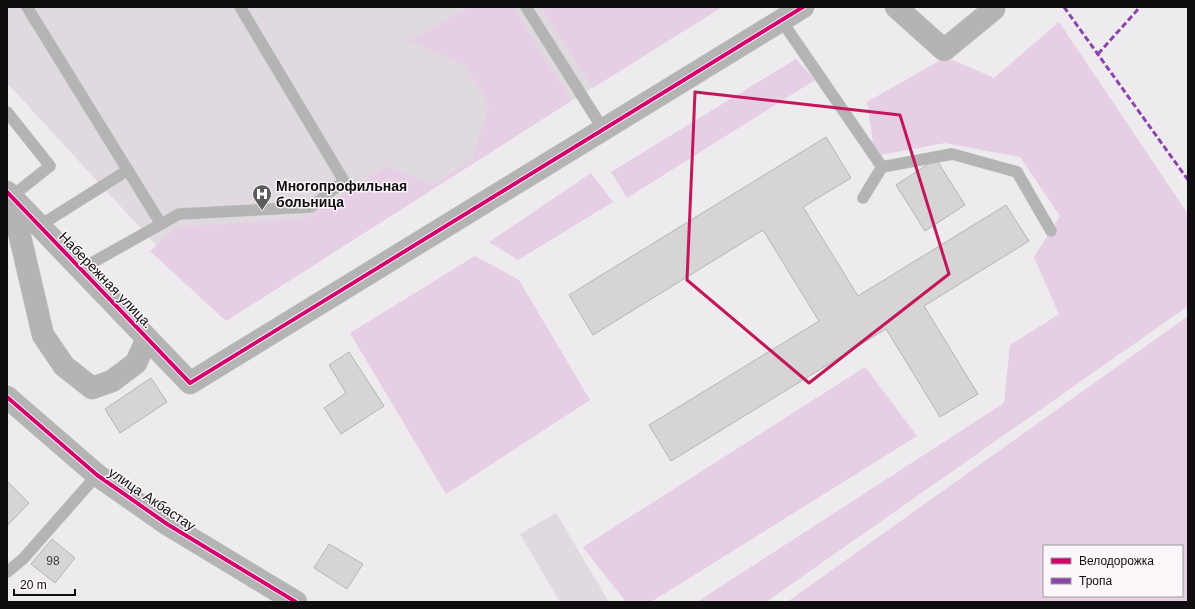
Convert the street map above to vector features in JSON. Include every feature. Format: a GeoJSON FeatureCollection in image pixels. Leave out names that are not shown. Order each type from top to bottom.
{"type":"FeatureCollection","features":[{"type":"Feature","properties":{"kind":"street"},"geometry":{"type":"LineString","coordinates":[[604,129],[802,7]]}},
{"type":"Feature","properties":{"kind":"street"},"geometry":{"type":"LineString","coordinates":[[896,7],[944,50],[994,9],[992,7]]}},
{"type":"Feature","properties":{"kind":"street","name":"Набережная улица."},"geometry":{"type":"LineString","coordinates":[[9,194],[80,270],[190,383],[604,129]]}},
{"type":"Feature","properties":{"kind":"street"},"geometry":{"type":"LineString","coordinates":[[9,194],[43,335],[64,366],[92,388],[112,381],[136,363],[147,339]]}},
{"type":"Feature","properties":{"kind":"street","name":"улица Акбастау"},"geometry":{"type":"LineString","coordinates":[[7,397],[97,475],[167,524],[296,602]]}},
{"type":"Feature","properties":{"kind":"lane"},"geometry":{"type":"LineString","coordinates":[[27,7],[161,224]]}},
{"type":"Feature","properties":{"kind":"lane"},"geometry":{"type":"LineString","coordinates":[[80,270],[179,214],[311,207],[344,181],[240,7]]}},
{"type":"Feature","properties":{"kind":"lane"},"geometry":{"type":"LineString","coordinates":[[526,7],[604,129]]}},
{"type":"Feature","properties":{"kind":"lane"},"geometry":{"type":"LineString","coordinates":[[782,20],[882,167]]}},
{"type":"Feature","properties":{"kind":"lane"},"geometry":{"type":"LineString","coordinates":[[7,112],[50,166],[9,194]]}},
{"type":"Feature","properties":{"kind":"lane"},"geometry":{"type":"LineString","coordinates":[[863,198],[882,167],[952,154],[1017,172],[1051,231]]}},
{"type":"Feature","properties":{"kind":"lane"},"geometry":{"type":"LineString","coordinates":[[39,226],[128,170]]}},
{"type":"Feature","properties":{"kind":"lane"},"geometry":{"type":"LineString","coordinates":[[7,572],[23,559],[97,475]]}},
{"type":"Feature","properties":{"kind":"highlighted area"},"geometry":{"type":"Polygon","coordinates":[[[695,92],[900,115],[949,274],[809,383],[687,280],[695,92]]]}},
{"type":"Feature","properties":{"kind":"shaded area","name":"Многопрофильная больница"},"geometry":{"type":"Polygon","coordinates":[[[7,7],[722,7],[571,101],[226,321],[7,83],[7,7]]]}},
{"type":"Feature","properties":{"kind":"shaded area"},"geometry":{"type":"Polygon","coordinates":[[[470,7],[513,7],[571,101],[226,321],[150,251],[177,227],[305,219],[386,166],[433,185],[472,159],[490,105],[465,65],[410,41],[470,7]]]}},
{"type":"Feature","properties":{"kind":"shaded area"},"geometry":{"type":"Polygon","coordinates":[[[541,7],[722,7],[593,88],[541,7]]]}},
{"type":"Feature","properties":{"kind":"shaded area"},"geometry":{"type":"Polygon","coordinates":[[[1059,22],[1188,214],[1188,306],[766,602],[697,602],[1004,403],[1010,345],[1059,314],[1034,257],[1060,216],[1020,157],[945,143],[875,156],[867,102],[946,57],[994,78],[1059,22]]]}},
{"type":"Feature","properties":{"kind":"shaded area"},"geometry":{"type":"Polygon","coordinates":[[[796,59],[815,80],[627,198],[611,172],[796,59]]]}},
{"type":"Feature","properties":{"kind":"shaded area"},"geometry":{"type":"Polygon","coordinates":[[[591,173],[613,202],[518,260],[489,242],[591,173]]]}},
{"type":"Feature","properties":{"kind":"shaded area"},"geometry":{"type":"Polygon","coordinates":[[[475,256],[519,280],[590,400],[446,494],[350,333],[475,256]]]}},
{"type":"Feature","properties":{"kind":"shaded area"},"geometry":{"type":"Polygon","coordinates":[[[1188,316],[1188,602],[787,602],[1188,316]]]}},
{"type":"Feature","properties":{"kind":"shaded area"},"geometry":{"type":"Polygon","coordinates":[[[865,367],[917,436],[651,602],[626,602],[583,547],[865,367]]]}},
{"type":"Feature","properties":{"kind":"shaded area"},"geometry":{"type":"Polygon","coordinates":[[[556,513],[609,602],[560,602],[520,534],[556,513]]]}},
{"type":"Feature","properties":{"kind":"building"},"geometry":{"type":"Polygon","coordinates":[[[826,137],[851,178],[803,207],[858,296],[1006,205],[1029,241],[924,306],[978,394],[940,417],[886,329],[671,461],[649,425],[819,321],[763,230],[593,335],[569,295],[826,137]]]}},
{"type":"Feature","properties":{"kind":"building"},"geometry":{"type":"Polygon","coordinates":[[[936,159],[965,205],[925,231],[896,185],[936,159]]]}},
{"type":"Feature","properties":{"kind":"building"},"geometry":{"type":"Polygon","coordinates":[[[349,352],[384,406],[341,434],[324,408],[346,393],[329,365],[349,352]]]}},
{"type":"Feature","properties":{"kind":"building"},"geometry":{"type":"Polygon","coordinates":[[[151,378],[167,402],[120,433],[105,409],[151,378]]]}},
{"type":"Feature","properties":{"kind":"building"},"geometry":{"type":"Polygon","coordinates":[[[7,481],[29,503],[7,526],[7,481]]]}},
{"type":"Feature","properties":{"kind":"building"},"geometry":{"type":"Polygon","coordinates":[[[52,539],[75,558],[55,583],[31,564],[52,539]]]}},
{"type":"Feature","properties":{"kind":"building"},"geometry":{"type":"Polygon","coordinates":[[[329,544],[363,564],[347,589],[314,568],[329,544]]]}},
{"type":"Feature","properties":{"kind":"marked path"},"geometry":{"type":"LineString","coordinates":[[1064,7],[1188,180]]}},
{"type":"Feature","properties":{"kind":"marked path"},"geometry":{"type":"LineString","coordinates":[[1098,54],[1140,7]]}},
{"type":"Feature","properties":{"kind":"cycle path"},"geometry":{"type":"LineString","coordinates":[[7,192],[190,383],[803,7]]}},
{"type":"Feature","properties":{"kind":"cycle path"},"geometry":{"type":"LineString","coordinates":[[7,397],[97,475],[167,524],[296,602]]}},
{"type":"Feature","properties":{"kind":"place","name":"Многопрофильная больница"},"geometry":{"type":"Point","coordinates":[262,211]}}]}
